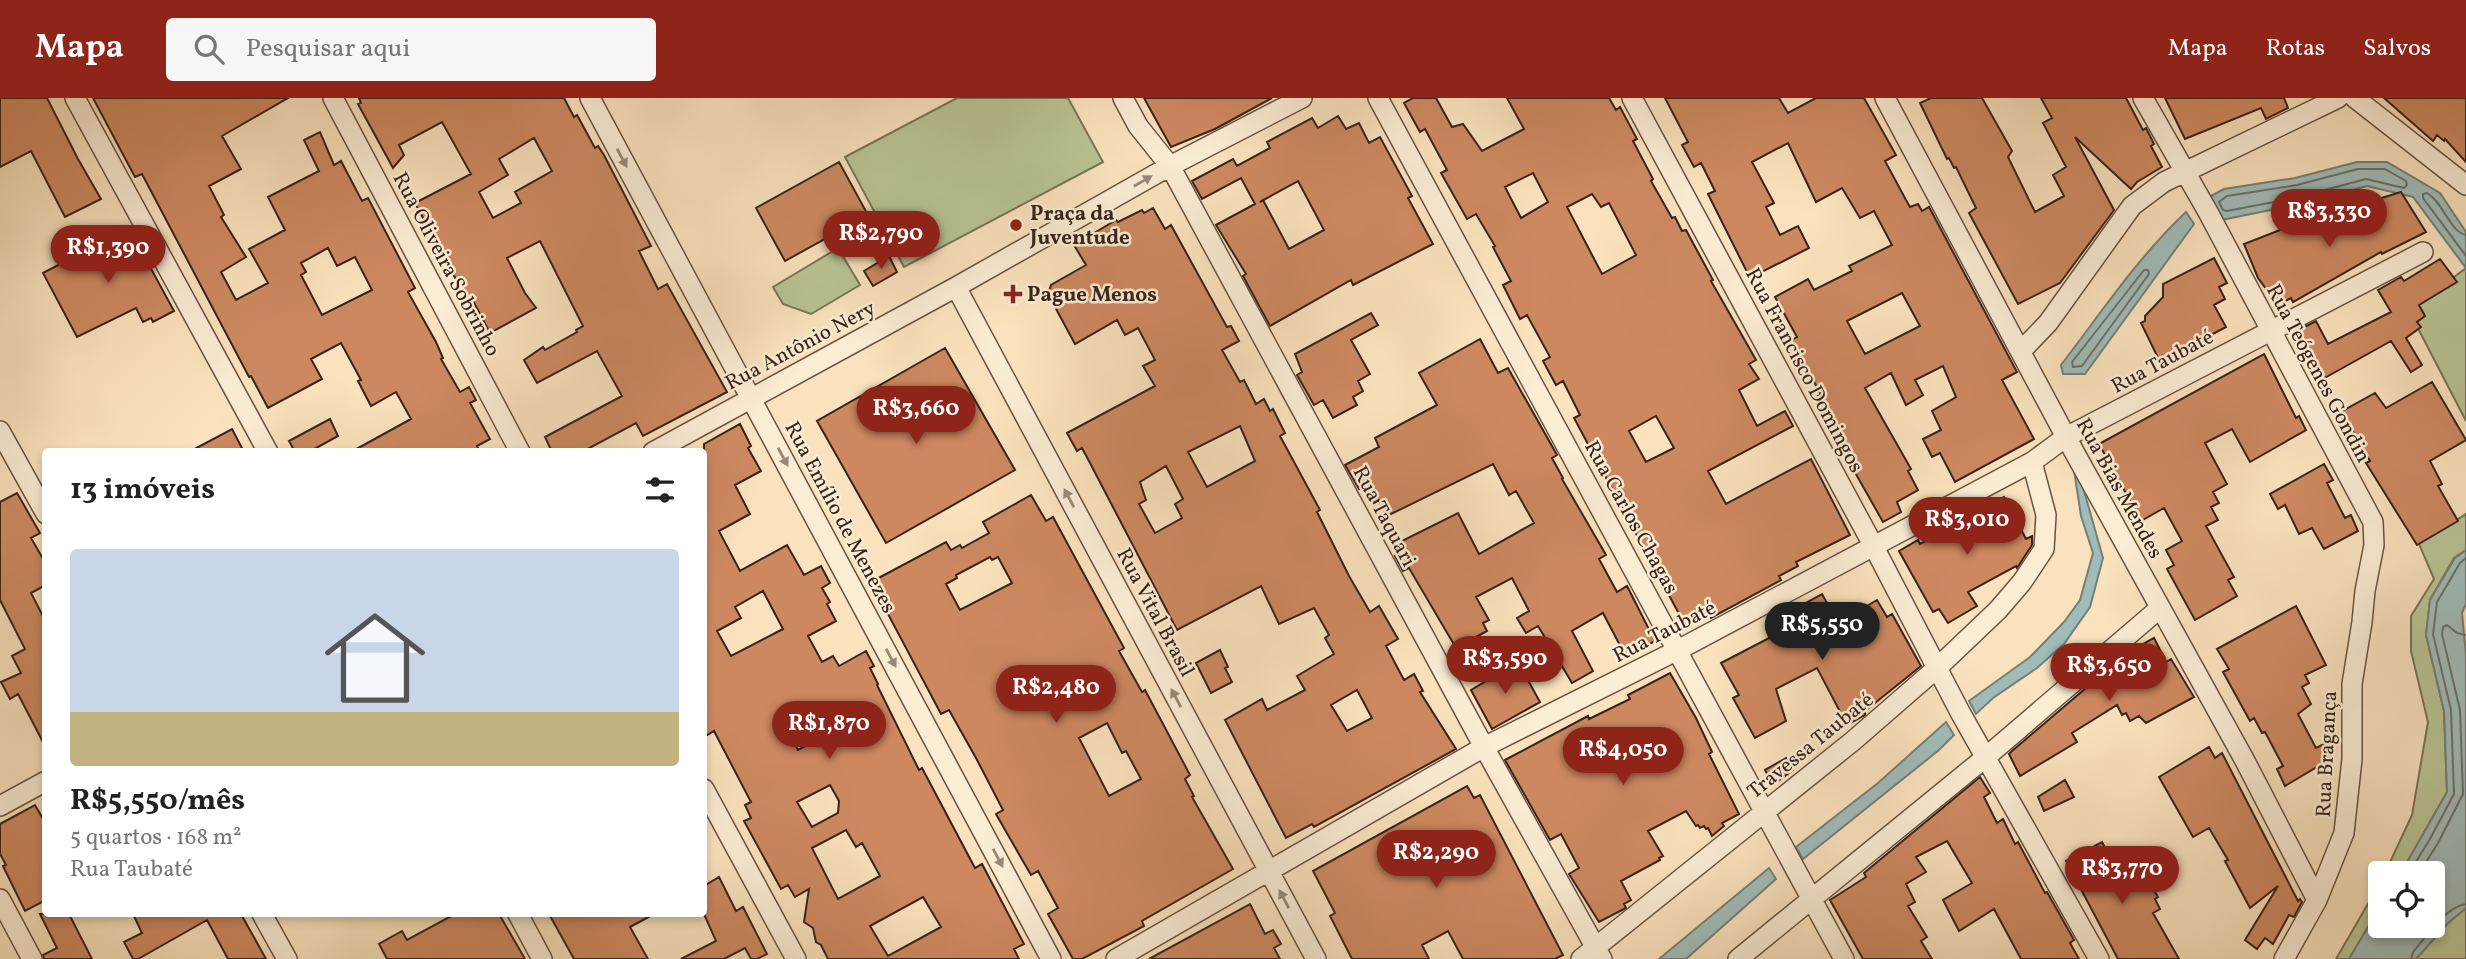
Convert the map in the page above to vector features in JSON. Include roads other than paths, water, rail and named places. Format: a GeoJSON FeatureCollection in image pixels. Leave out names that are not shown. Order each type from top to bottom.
{"type":"FeatureCollection","features":[{"type":"Feature","properties":{"kind":"street"},"geometry":{"type":"LineString","coordinates":[[75,98],[266,448]]}},
{"type":"Feature","properties":{"kind":"street","name":"Rua Oliveira Sobrinho"},"geometry":{"type":"LineString","coordinates":[[333,98],[518,448]]}},
{"type":"Feature","properties":{"kind":"street","name":"Rua Emílio de Menezes"},"geometry":{"type":"LineString","coordinates":[[590,98],[1051,959]]}},
{"type":"Feature","properties":{"kind":"street","name":"Rua Taquari"},"geometry":{"type":"LineString","coordinates":[[1123,98],[1138,126],[1170,166],[1484,747],[1593,955]]}},
{"type":"Feature","properties":{"kind":"street","name":"Rua Antônio Nery"},"geometry":{"type":"LineString","coordinates":[[660,448],[956,287],[1170,166],[1302,98]]}},
{"type":"Feature","properties":{"kind":"street","name":"Rua Carlos Chagas"},"geometry":{"type":"LineString","coordinates":[[1378,98],[1844,959]]}},
{"type":"Feature","properties":{"kind":"street","name":"Rua Francisco Domingos"},"geometry":{"type":"LineString","coordinates":[[1632,98],[1937,668],[2099,959]]}},
{"type":"Feature","properties":{"kind":"street","name":"Rua Bias Mendes"},"geometry":{"type":"LineString","coordinates":[[1885,98],[2066,437],[2244,759],[2317,900]]}},
{"type":"Feature","properties":{"kind":"street","name":"Rua Teógenes Gondin"},"geometry":{"type":"LineString","coordinates":[[2143,98],[2208,212],[2373,522]]}},
{"type":"Feature","properties":{"kind":"street"},"geometry":{"type":"LineString","coordinates":[[2021,351],[2048,323],[2132,206],[2164,182],[2337,98]]}},
{"type":"Feature","properties":{"kind":"street"},"geometry":{"type":"LineString","coordinates":[[2355,98],[2466,186]]}},
{"type":"Feature","properties":{"kind":"street","name":"Rua Taubaté"},"geometry":{"type":"LineString","coordinates":[[1116,959],[1484,747],[1678,650],[2032,462],[2066,437],[2423,252]]}},
{"type":"Feature","properties":{"kind":"street","name":"Rua Vital Brasil"},"geometry":{"type":"LineString","coordinates":[[956,287],[1316,959]]}},
{"type":"Feature","properties":{"kind":"street"},"geometry":{"type":"LineString","coordinates":[[0,431],[42,507]]}},
{"type":"Feature","properties":{"kind":"street","name":"Travessa Taubaté"},"geometry":{"type":"LineString","coordinates":[[1593,955],[1853,741],[1937,668],[1998,610],[2022,582],[2044,549],[2046,515],[2032,462]]}},
{"type":"Feature","properties":{"kind":"street","name":"Rua Bragança"},"geometry":{"type":"LineString","coordinates":[[2284,959],[2317,900],[2344,833],[2352,759],[2352,684],[2374,545],[2373,522]]}},
{"type":"Feature","properties":{"kind":"street"},"geometry":{"type":"LineString","coordinates":[[1738,959],[1986,757],[2160,608]]}},
{"type":"Feature","properties":{"kind":"street"},"geometry":{"type":"LineString","coordinates":[[0,806],[42,782]]}},
{"type":"Feature","properties":{"kind":"street"},"geometry":{"type":"LineString","coordinates":[[707,795],[796,959]]}},
{"type":"Feature","properties":{"kind":"street"},"geometry":{"type":"LineString","coordinates":[[0,899],[32,959]]}},
{"type":"Feature","properties":{"kind":"street"},"geometry":{"type":"LineString","coordinates":[[264,917],[287,959]]}},
{"type":"Feature","properties":{"kind":"street"},"geometry":{"type":"LineString","coordinates":[[520,917],[542,959]]}},
{"type":"Feature","properties":{"kind":"water"},"geometry":{"type":"Polygon","coordinates":[[[2357,162],[2387,162],[2440,193],[2466,232],[2466,268],[2413,197],[2367,186],[2296,205],[2221,220],[2209,197],[2224,189],[2295,178],[2357,162]]]}},
{"type":"Feature","properties":{"kind":"water"},"geometry":{"type":"Polygon","coordinates":[[[2186,212],[2194,224],[2085,374],[2063,374],[2061,365],[2105,306],[2136,266],[2186,212]]]}},
{"type":"Feature","properties":{"kind":"water"},"geometry":{"type":"Polygon","coordinates":[[[2074,470],[2083,487],[2103,558],[2090,607],[2064,644],[1976,714],[1969,701],[2030,657],[2064,622],[2080,600],[2093,553],[2081,516],[2074,470]]]}},
{"type":"Feature","properties":{"kind":"water"},"geometry":{"type":"Polygon","coordinates":[[[2466,550],[2466,604],[2462,613],[2466,655],[2466,908],[2445,926],[2445,861],[2408,861],[2447,792],[2444,711],[2426,635],[2430,600],[2455,558],[2466,550]]]}},
{"type":"Feature","properties":{"kind":"water"},"geometry":{"type":"Polygon","coordinates":[[[1946,722],[1954,735],[1939,750],[1803,859],[1796,847],[1878,783],[1946,722]]]}},
{"type":"Feature","properties":{"kind":"water"},"geometry":{"type":"Polygon","coordinates":[[[1769,868],[1776,879],[1686,959],[1659,959],[1769,868]]]}},
{"type":"Feature","properties":{"kind":"water"},"geometry":{"type":"Polygon","coordinates":[[[2368,927],[2368,938],[2435,938],[2416,959],[2349,959],[2368,927]]]}},
{"type":"Feature","properties":{"kind":"place","name":"Praça da Juventude"},"geometry":{"type":"Point","coordinates":[1016,225]}},
{"type":"Feature","properties":{"kind":"place","name":"Pague Menos"},"geometry":{"type":"Point","coordinates":[1013,294]}}]}
